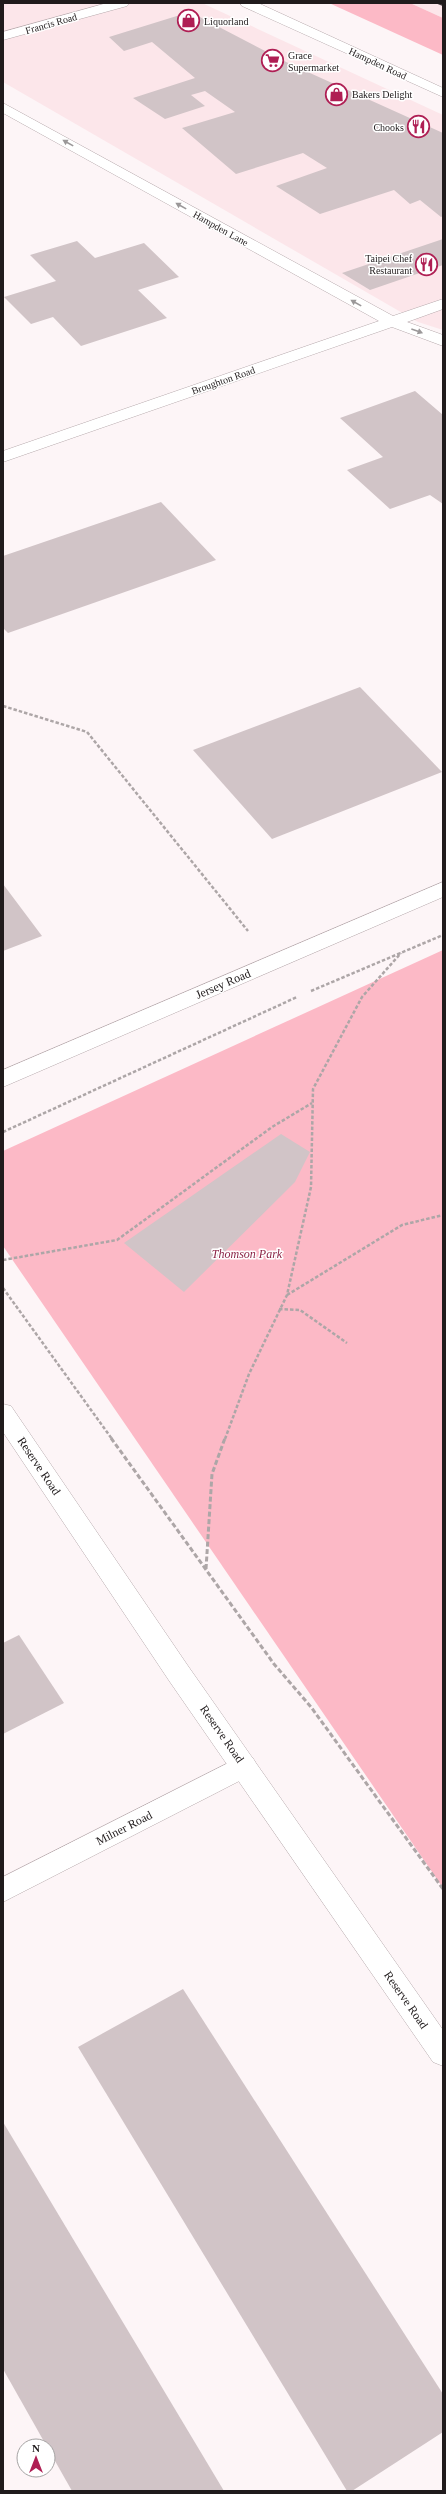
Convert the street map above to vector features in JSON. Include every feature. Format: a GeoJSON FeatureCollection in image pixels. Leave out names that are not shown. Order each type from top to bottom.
{"type":"FeatureCollection","features":[{"type":"Feature","properties":{"kind":"street","name":"Francis Road"},"geometry":{"type":"LineString","coordinates":[[3,36],[122,3]]}},
{"type":"Feature","properties":{"kind":"street","name":"Hampden Road"},"geometry":{"type":"LineString","coordinates":[[247,3],[443,93]]}},
{"type":"Feature","properties":{"kind":"street","name":"Hampden Lane"},"geometry":{"type":"LineString","coordinates":[[3,107],[391,322],[443,341]]}},
{"type":"Feature","properties":{"kind":"street","name":"Broughton Road"},"geometry":{"type":"LineString","coordinates":[[3,457],[443,304]]}},
{"type":"Feature","properties":{"kind":"street","name":"Jersey Road"},"geometry":{"type":"LineString","coordinates":[[3,1079],[443,889]]}},
{"type":"Feature","properties":{"kind":"street","name":"Reserve Road"},"geometry":{"type":"LineString","coordinates":[[3,1413],[244,1766],[443,2053]]}},
{"type":"Feature","properties":{"kind":"street","name":"Milner Road"},"geometry":{"type":"LineString","coordinates":[[3,1890],[244,1766]]}},
{"type":"Feature","properties":{"kind":"path"},"geometry":{"type":"LineString","coordinates":[[3,706],[87,732],[300,995],[3,1132]]}},
{"type":"Feature","properties":{"kind":"path"},"geometry":{"type":"LineString","coordinates":[[307,992],[443,935]]}},
{"type":"Feature","properties":{"kind":"path"},"geometry":{"type":"LineString","coordinates":[[206,1569],[212,1474],[249,1374],[287,1295],[311,1187],[313,1089],[362,997],[401,953]]}},
{"type":"Feature","properties":{"kind":"path"},"geometry":{"type":"LineString","coordinates":[[3,1260],[118,1240],[272,1127],[313,1103]]}},
{"type":"Feature","properties":{"kind":"path"},"geometry":{"type":"LineString","coordinates":[[287,1295],[402,1225],[443,1215]]}},
{"type":"Feature","properties":{"kind":"path"},"geometry":{"type":"LineString","coordinates":[[3,1288],[274,1664],[311,1706],[443,1889]]}},
{"type":"Feature","properties":{"kind":"path"},"geometry":{"type":"LineString","coordinates":[[279,1309],[300,1310],[347,1343]]}},
{"type":"Feature","properties":{"kind":"shaded area"},"geometry":{"type":"Polygon","coordinates":[[[3,3],[202,3],[443,115],[443,330],[418,322],[3,82],[3,3]]]}},
{"type":"Feature","properties":{"kind":"shaded area"},"geometry":{"type":"Polygon","coordinates":[[[410,3],[443,3],[443,18],[410,3]]]}},
{"type":"Feature","properties":{"kind":"green space"},"geometry":{"type":"Polygon","coordinates":[[[329,3],[410,3],[443,18],[443,55],[329,3]]]}},
{"type":"Feature","properties":{"kind":"green space","name":"Thomson Park"},"geometry":{"type":"Polygon","coordinates":[[[443,950],[443,1888],[3,1246],[3,1151],[443,950]]]}},
{"type":"Feature","properties":{"kind":"building"},"geometry":{"type":"Polygon","coordinates":[[[180,15],[196,15],[290,64],[443,133],[443,216],[441,217],[420,200],[410,204],[394,190],[320,214],[276,186],[327,168],[303,153],[236,174],[182,128],[235,112],[205,91],[191,95],[205,106],[165,119],[133,98],[195,78],[152,42],[124,51],[109,37],[180,15]]]}},
{"type":"Feature","properties":{"kind":"building"},"geometry":{"type":"Polygon","coordinates":[[[443,239],[443,265],[370,290],[342,273],[443,239]]]}},
{"type":"Feature","properties":{"kind":"building"},"geometry":{"type":"Polygon","coordinates":[[[77,241],[95,258],[144,243],[179,277],[138,290],[167,318],[81,346],[53,317],[31,324],[4,297],[56,281],[30,255],[77,241]]]}},
{"type":"Feature","properties":{"kind":"building"},"geometry":{"type":"Polygon","coordinates":[[[415,391],[443,415],[443,504],[430,495],[390,509],[347,470],[383,457],[340,418],[415,391]]]}},
{"type":"Feature","properties":{"kind":"building"},"geometry":{"type":"Polygon","coordinates":[[[161,502],[216,560],[8,633],[3,628],[3,556],[161,502]]]}},
{"type":"Feature","properties":{"kind":"building"},"geometry":{"type":"Polygon","coordinates":[[[360,687],[442,772],[272,839],[193,750],[360,687]]]}},
{"type":"Feature","properties":{"kind":"building"},"geometry":{"type":"Polygon","coordinates":[[[3,884],[42,936],[3,951],[3,884]]]}},
{"type":"Feature","properties":{"kind":"building"},"geometry":{"type":"Polygon","coordinates":[[[281,1134],[310,1152],[295,1182],[184,1292],[124,1243],[281,1134]]]}},
{"type":"Feature","properties":{"kind":"building"},"geometry":{"type":"Polygon","coordinates":[[[19,1635],[64,1703],[3,1734],[3,1643],[19,1635]]]}},
{"type":"Feature","properties":{"kind":"building"},"geometry":{"type":"Polygon","coordinates":[[[183,1989],[443,2394],[443,2432],[352,2491],[347,2491],[78,2047],[183,1989]]]}},
{"type":"Feature","properties":{"kind":"building"},"geometry":{"type":"Polygon","coordinates":[[[3,2122],[224,2491],[72,2491],[56,2463],[56,2438],[42,2438],[3,2369],[3,2122]]]}},
{"type":"Feature","properties":{"kind":"railway"},"geometry":{"type":"LineString","coordinates":[[438,3],[443,5]]}},
{"type":"Feature","properties":{"kind":"place","name":"Liquorland"},"geometry":{"type":"Point","coordinates":[189,21]}},
{"type":"Feature","properties":{"kind":"place","name":"Grace Supermarket"},"geometry":{"type":"Point","coordinates":[273,61]}},
{"type":"Feature","properties":{"kind":"place","name":"Bakers Delight"},"geometry":{"type":"Point","coordinates":[336,94]}},
{"type":"Feature","properties":{"kind":"place","name":"Chooks"},"geometry":{"type":"Point","coordinates":[419,127]}},
{"type":"Feature","properties":{"kind":"place","name":"Taipei Chef Restaurant"},"geometry":{"type":"Point","coordinates":[427,264]}}]}
